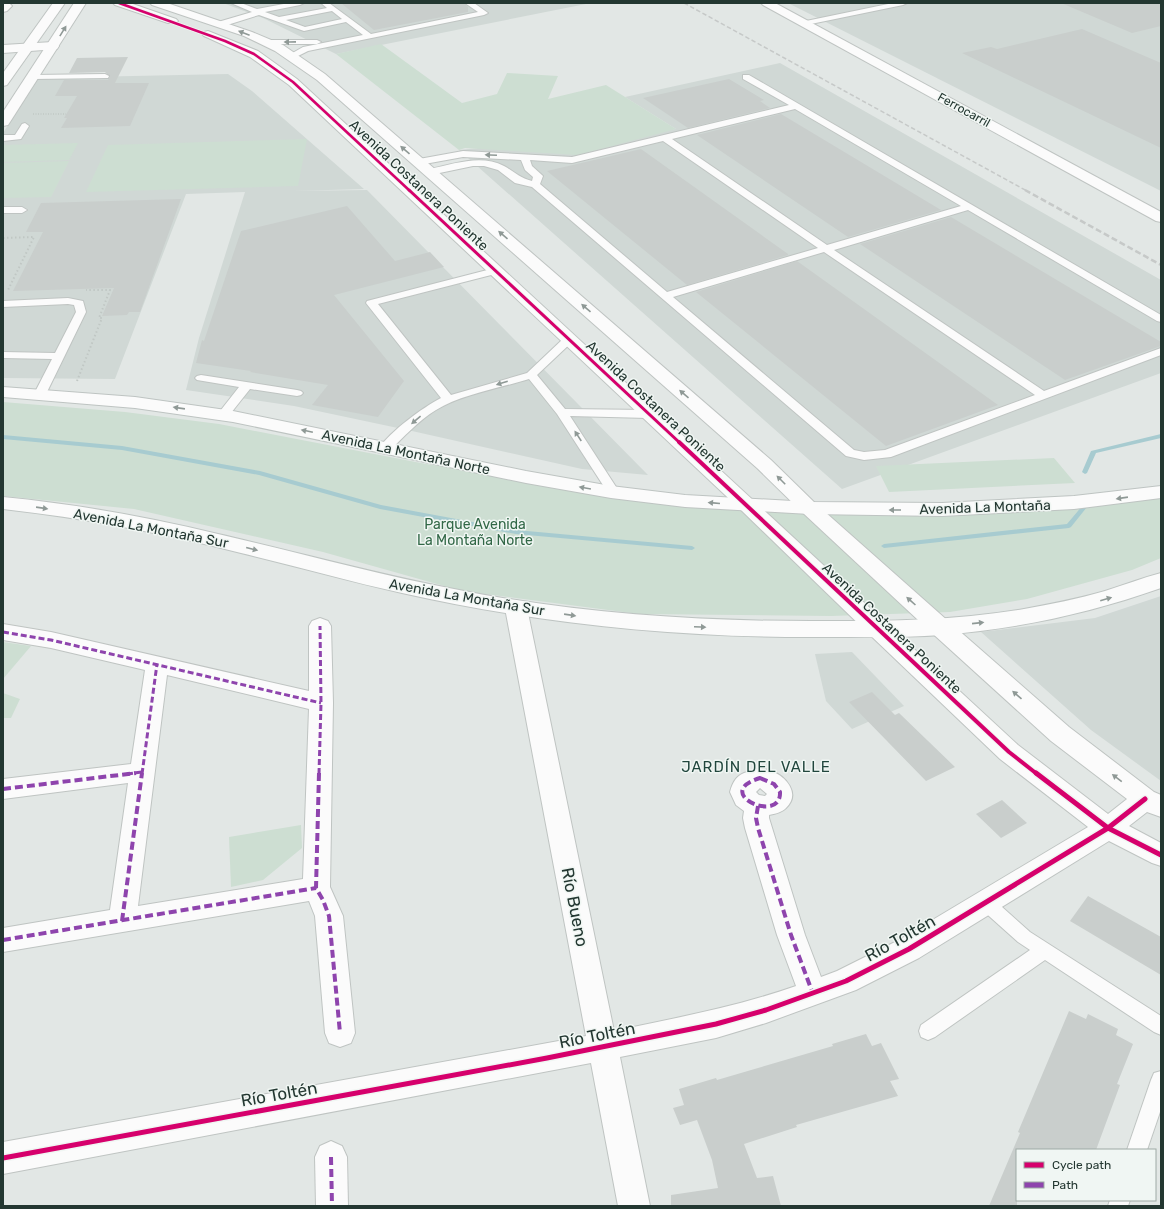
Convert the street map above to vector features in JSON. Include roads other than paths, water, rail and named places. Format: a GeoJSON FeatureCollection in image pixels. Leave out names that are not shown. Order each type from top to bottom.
{"type":"FeatureCollection","features":[{"type":"Feature","properties":{"kind":"street"},"geometry":{"type":"LineString","coordinates":[[3,3],[6,6],[3,9]]}},
{"type":"Feature","properties":{"kind":"street"},"geometry":{"type":"LineString","coordinates":[[3,82],[59,3]]}},
{"type":"Feature","properties":{"kind":"street"},"geometry":{"type":"LineString","coordinates":[[3,122],[80,3]]}},
{"type":"Feature","properties":{"kind":"street","name":"Avenida Costanera Poniente"},"geometry":{"type":"LineString","coordinates":[[156,3],[221,24],[267,42],[279,48],[322,77],[764,464],[809,508],[1060,734],[1153,803]]}},
{"type":"Feature","properties":{"kind":"street","name":"Ferrocarril"},"geometry":{"type":"LineString","coordinates":[[768,3],[1161,218]]}},
{"type":"Feature","properties":{"kind":"street","name":"Avenida Costanera Poniente"},"geometry":{"type":"LineString","coordinates":[[123,4],[225,41],[254,54],[293,82],[568,340],[748,506],[1009,752],[1108,828],[1161,855]]}},
{"type":"Feature","properties":{"kind":"street"},"geometry":{"type":"LineString","coordinates":[[3,49],[53,46]]}},
{"type":"Feature","properties":{"kind":"street","name":"Avenida La Montaña Norte"},"geometry":{"type":"LineString","coordinates":[[3,392],[131,402],[223,415],[269,423],[522,477],[614,493],[748,506],[809,508]]}},
{"type":"Feature","properties":{"kind":"street","name":"Avenida La Montaña"},"geometry":{"type":"LineString","coordinates":[[809,508],[933,510],[1029,506],[1119,499],[1161,492]]}},
{"type":"Feature","properties":{"kind":"street","name":"Avenida La Montaña Sur"},"geometry":{"type":"LineString","coordinates":[[3,503],[87,515],[191,534],[403,587],[516,608],[600,619],[673,626],[801,630],[940,627]]}},
{"type":"Feature","properties":{"kind":"street"},"geometry":{"type":"LineString","coordinates":[[940,627],[1001,620],[1081,606],[1127,593],[1161,580]]}},
{"type":"Feature","properties":{"kind":"street","name":"Río Bueno"},"geometry":{"type":"LineString","coordinates":[[516,608],[634,1206]]}},
{"type":"Feature","properties":{"kind":"street"},"geometry":{"type":"LineString","coordinates":[[320,626],[321,703],[316,888],[323,900],[329,916],[340,1033]]}},
{"type":"Feature","properties":{"kind":"street"},"geometry":{"type":"LineString","coordinates":[[3,632],[51,640],[321,703]]}},
{"type":"Feature","properties":{"kind":"street"},"geometry":{"type":"LineString","coordinates":[[122,921],[157,664]]}},
{"type":"Feature","properties":{"kind":"street"},"geometry":{"type":"LineString","coordinates":[[3,789],[142,772]]}},
{"type":"Feature","properties":{"kind":"street","name":"Río Toltén"},"geometry":{"type":"LineString","coordinates":[[3,1158],[547,1058],[716,1024],[766,1010],[813,994],[878,966],[986,903],[1108,828],[1153,803]]}},
{"type":"Feature","properties":{"kind":"street"},"geometry":{"type":"LineString","coordinates":[[758,806],[756,818],[758,828],[791,935],[813,994]]}},
{"type":"Feature","properties":{"kind":"street"},"geometry":{"type":"LineString","coordinates":[[3,940],[316,888]]}},
{"type":"Feature","properties":{"kind":"street"},"geometry":{"type":"LineString","coordinates":[[331,1157],[332,1206]]}},
{"type":"Feature","properties":{"kind":"lane"},"geometry":{"type":"LineString","coordinates":[[239,3],[258,12],[304,29],[348,20]]}},
{"type":"Feature","properties":{"kind":"lane"},"geometry":{"type":"LineString","coordinates":[[221,24],[258,12],[300,3]]}},
{"type":"Feature","properties":{"kind":"lane"},"geometry":{"type":"LineString","coordinates":[[325,3],[369,36]]}},
{"type":"Feature","properties":{"kind":"lane"},"geometry":{"type":"LineString","coordinates":[[292,57],[306,49],[484,13],[468,3]]}},
{"type":"Feature","properties":{"kind":"lane"},"geometry":{"type":"LineString","coordinates":[[806,23],[903,3]]}},
{"type":"Feature","properties":{"kind":"lane"},"geometry":{"type":"LineString","coordinates":[[279,20],[333,9]]}},
{"type":"Feature","properties":{"kind":"lane"},"geometry":{"type":"LineString","coordinates":[[267,42],[341,41]]}},
{"type":"Feature","properties":{"kind":"lane"},"geometry":{"type":"LineString","coordinates":[[33,77],[105,76]]}},
{"type":"Feature","properties":{"kind":"lane"},"geometry":{"type":"LineString","coordinates":[[746,77],[1161,319]]}},
{"type":"Feature","properties":{"kind":"lane"},"geometry":{"type":"LineString","coordinates":[[425,167],[463,154],[572,160],[796,106]]}},
{"type":"Feature","properties":{"kind":"lane"},"geometry":{"type":"LineString","coordinates":[[3,138],[18,137],[25,126]]}},
{"type":"Feature","properties":{"kind":"lane"},"geometry":{"type":"LineString","coordinates":[[665,138],[826,249],[1043,395]]}},
{"type":"Feature","properties":{"kind":"lane"},"geometry":{"type":"LineString","coordinates":[[526,157],[525,162],[527,166],[538,176],[535,185]]}},
{"type":"Feature","properties":{"kind":"lane"},"geometry":{"type":"LineString","coordinates":[[425,167],[484,163],[501,168],[518,181],[535,185],[850,453],[864,456],[887,454],[1161,351]]}},
{"type":"Feature","properties":{"kind":"lane"},"geometry":{"type":"LineString","coordinates":[[665,296],[969,207]]}},
{"type":"Feature","properties":{"kind":"lane"},"geometry":{"type":"LineString","coordinates":[[3,210],[22,210]]}},
{"type":"Feature","properties":{"kind":"lane"},"geometry":{"type":"LineString","coordinates":[[448,399],[371,303],[495,271]]}},
{"type":"Feature","properties":{"kind":"lane"},"geometry":{"type":"LineString","coordinates":[[3,304],[68,301],[79,304],[81,312],[40,394]]}},
{"type":"Feature","properties":{"kind":"lane"},"geometry":{"type":"LineString","coordinates":[[386,448],[414,420],[431,408],[448,399],[531,375],[568,340]]}},
{"type":"Feature","properties":{"kind":"lane"},"geometry":{"type":"LineString","coordinates":[[3,355],[59,356]]}},
{"type":"Feature","properties":{"kind":"lane"},"geometry":{"type":"LineString","coordinates":[[531,375],[562,412],[614,493]]}},
{"type":"Feature","properties":{"kind":"lane"},"geometry":{"type":"LineString","coordinates":[[201,378],[297,393]]}},
{"type":"Feature","properties":{"kind":"lane"},"geometry":{"type":"LineString","coordinates":[[223,415],[246,385]]}},
{"type":"Feature","properties":{"kind":"lane"},"geometry":{"type":"LineString","coordinates":[[562,412],[648,414]]}},
{"type":"Feature","properties":{"kind":"lane"},"geometry":{"type":"LineString","coordinates":[[986,903],[1024,937],[1161,1026]]}},
{"type":"Feature","properties":{"kind":"lane"},"geometry":{"type":"LineString","coordinates":[[928,1031],[1045,950]]}},
{"type":"Feature","properties":{"kind":"lane"},"geometry":{"type":"LineString","coordinates":[[1137,1149],[1161,1080]]}},
{"type":"Feature","properties":{"kind":"waterway"},"geometry":{"type":"LineString","coordinates":[[1085,472],[1093,452],[1161,436]]}},
{"type":"Feature","properties":{"kind":"waterway"},"geometry":{"type":"LineString","coordinates":[[3,437],[122,448],[260,473],[380,507],[516,532],[692,548]]}},
{"type":"Feature","properties":{"kind":"waterway"},"geometry":{"type":"LineString","coordinates":[[884,546],[1069,526],[1085,506]]}},
{"type":"Feature","properties":{"kind":"railway"},"geometry":{"type":"LineString","coordinates":[[684,3],[1027,191]]}},
{"type":"Feature","properties":{"kind":"railway"},"geometry":{"type":"LineString","coordinates":[[1025,190],[1161,265]]}},
{"type":"Feature","properties":{"kind":"district","name":"JARDÍN DEL VALLE"},"geometry":{"type":"Point","coordinates":[756,767]}},
{"type":"Feature","properties":{"kind":"park label","name":"Parque Avenida La Montaña Norte"},"geometry":{"type":"Point","coordinates":[475,532]}}]}
